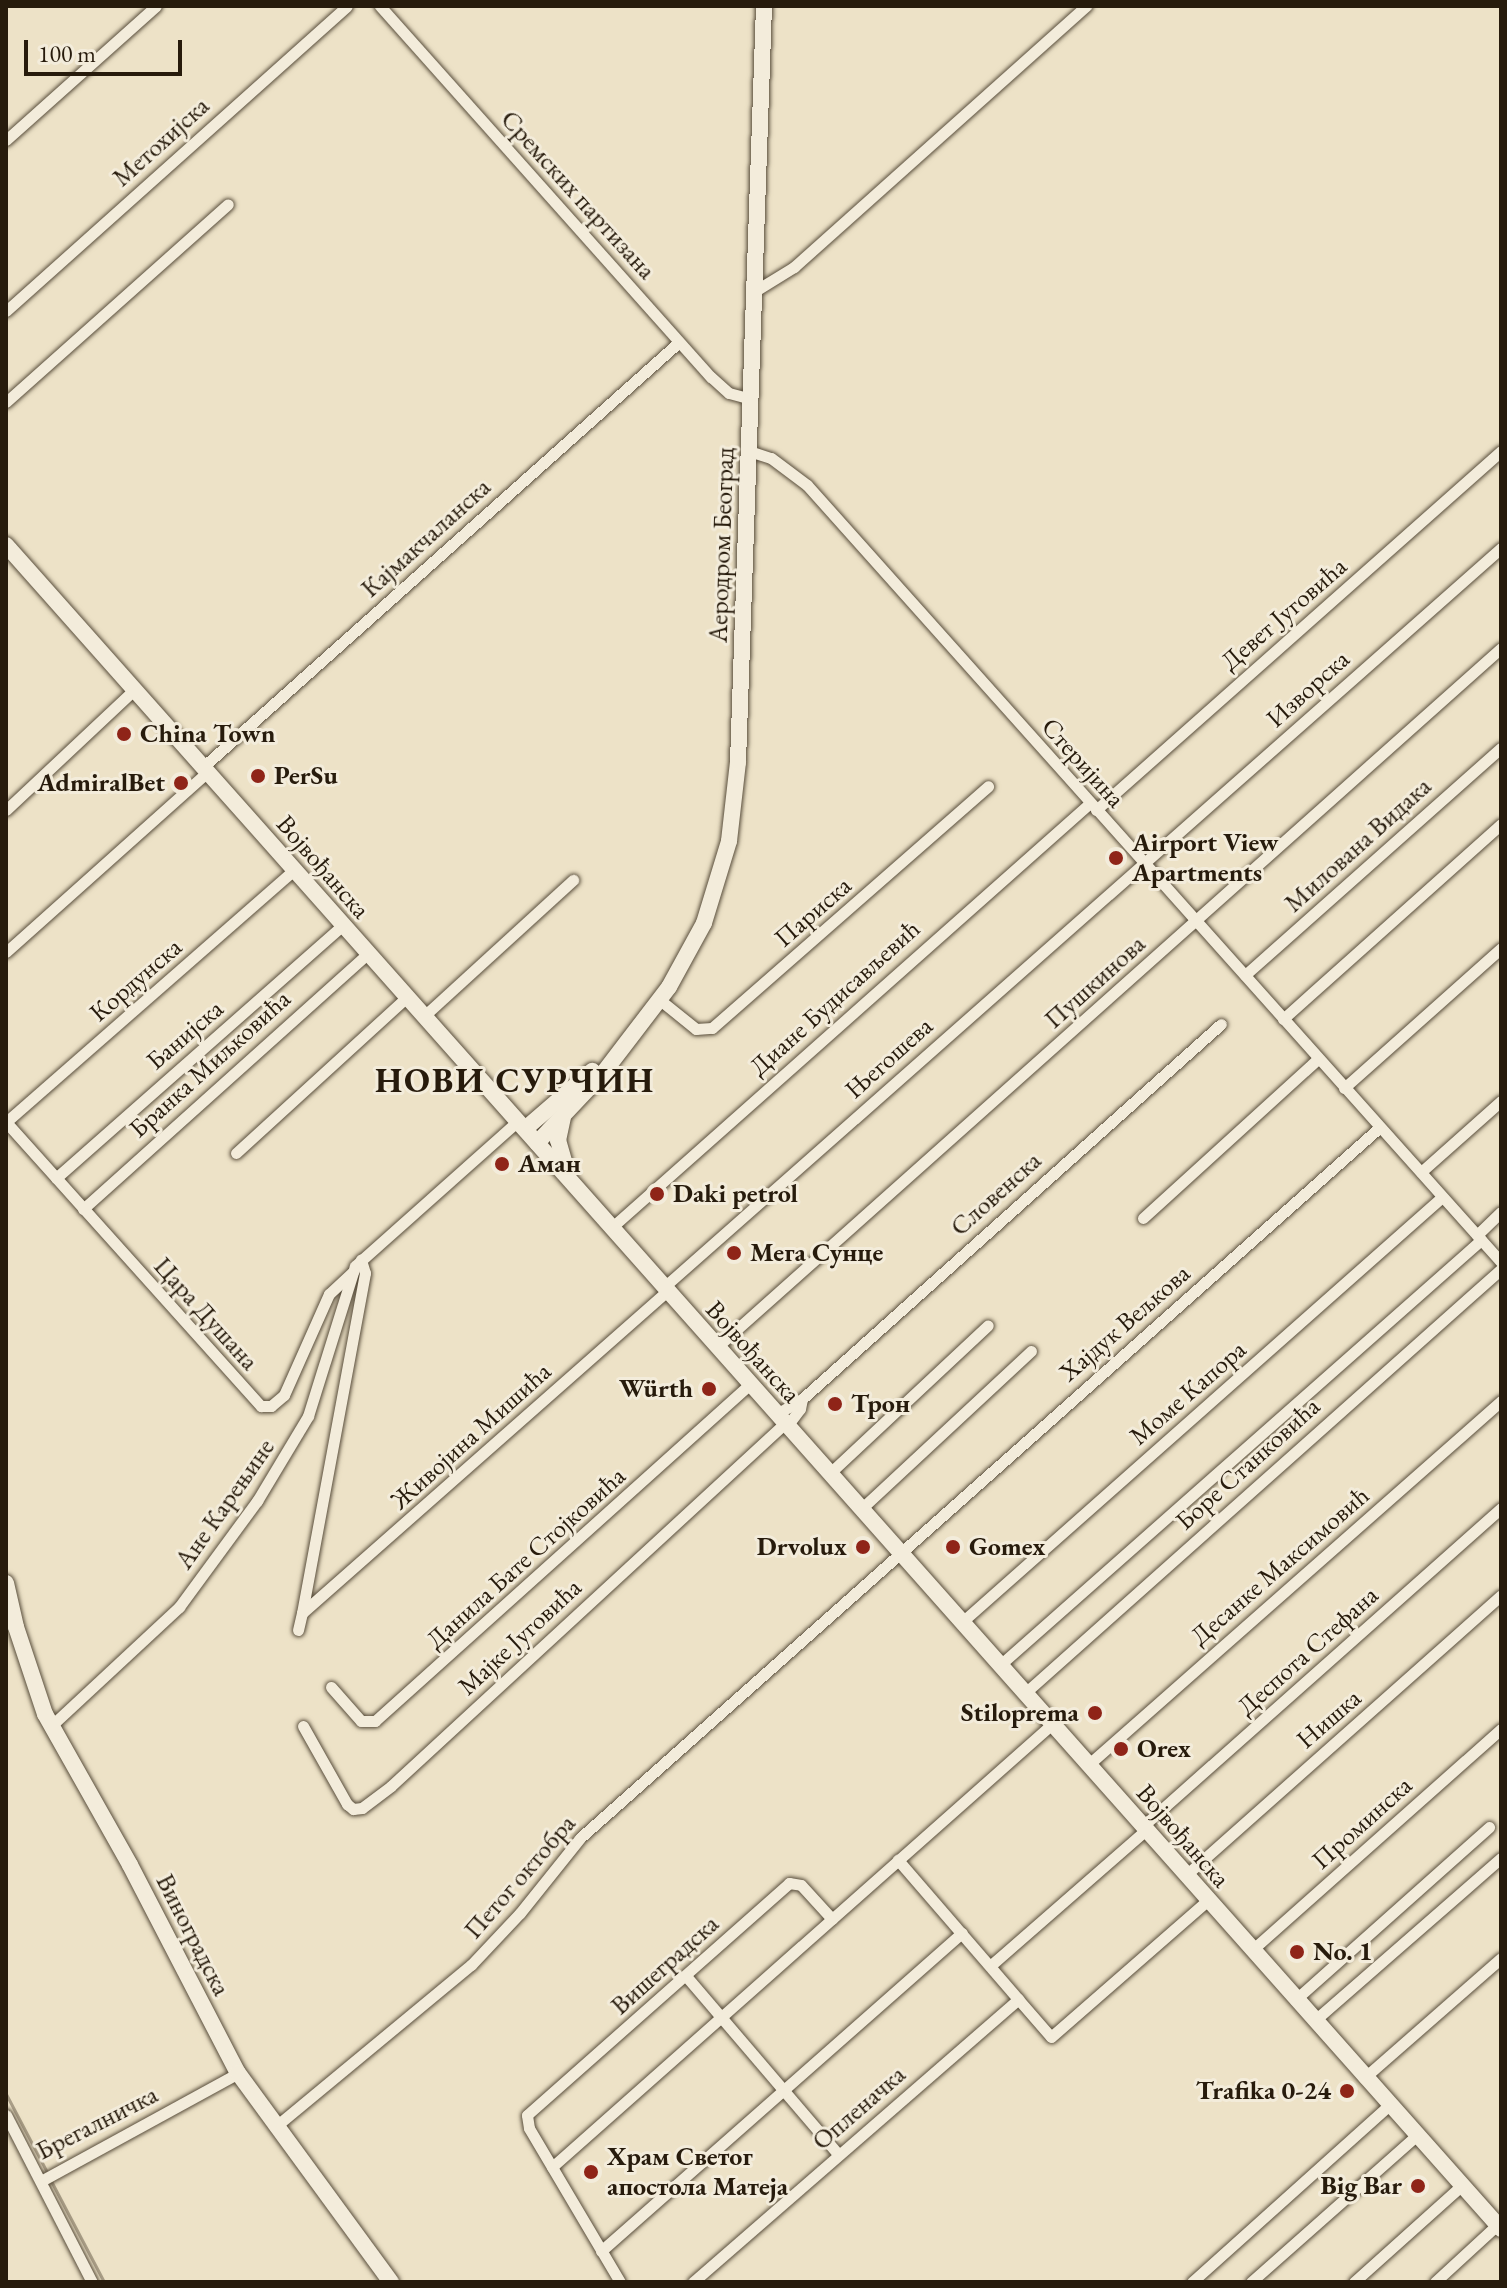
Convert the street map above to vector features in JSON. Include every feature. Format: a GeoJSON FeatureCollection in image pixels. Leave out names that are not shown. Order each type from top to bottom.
{"type":"FeatureCollection","features":[{"type":"Feature","properties":{"kind":"main road","name":"Аеродром Београд"},"geometry":{"type":"LineString","coordinates":[[537,1143],[604,1072],[660,1000],[704,923],[719,881],[734,810],[764,6]]}},
{"type":"Feature","properties":{"kind":"main road","name":"Војвођанска"},"geometry":{"type":"LineString","coordinates":[[6,545],[1388,2106],[1499,2227]]}},
{"type":"Feature","properties":{"kind":"main road","name":"Аеродром Београд"},"geometry":{"type":"LineString","coordinates":[[521,1125],[615,1054]]}},
{"type":"Feature","properties":{"kind":"main road"},"geometry":{"type":"LineString","coordinates":[[563,1117],[558,1140],[570,1181]]}},
{"type":"Feature","properties":{"kind":"main road","name":"Виноградска"},"geometry":{"type":"LineString","coordinates":[[6,1583],[30,1674],[51,1726],[130,1865],[238,2073],[391,2282]]}},
{"type":"Feature","properties":{"kind":"street"},"geometry":{"type":"LineString","coordinates":[[6,140],[156,6]]}},
{"type":"Feature","properties":{"kind":"street","name":"Метохијска"},"geometry":{"type":"LineString","coordinates":[[6,311],[347,6]]}},
{"type":"Feature","properties":{"kind":"street","name":"Сремских партизана"},"geometry":{"type":"LineString","coordinates":[[380,6],[720,386],[751,399]]}},
{"type":"Feature","properties":{"kind":"street"},"geometry":{"type":"LineString","coordinates":[[755,291],[794,267],[1086,6]]}},
{"type":"Feature","properties":{"kind":"street"},"geometry":{"type":"LineString","coordinates":[[6,402],[228,204]]}},
{"type":"Feature","properties":{"kind":"street","name":"Кајмакчаланска"},"geometry":{"type":"LineString","coordinates":[[6,952],[679,342]]}},
{"type":"Feature","properties":{"kind":"street","name":"Стеријина"},"geometry":{"type":"LineString","coordinates":[[749,451],[771,458],[807,485],[1501,1262]]}},
{"type":"Feature","properties":{"kind":"street","name":"Девет Југовића"},"geometry":{"type":"LineString","coordinates":[[1093,806],[1501,451]]}},
{"type":"Feature","properties":{"kind":"street","name":"Изворска"},"geometry":{"type":"LineString","coordinates":[[1145,863],[1501,548]]}},
{"type":"Feature","properties":{"kind":"street","name":"Пушкинова"},"geometry":{"type":"LineString","coordinates":[[717,1347],[1501,648]]}},
{"type":"Feature","properties":{"kind":"street"},"geometry":{"type":"LineString","coordinates":[[6,810],[134,690]]}},
{"type":"Feature","properties":{"kind":"street","name":"Милована Видака"},"geometry":{"type":"LineString","coordinates":[[1245,975],[1501,748]]}},
{"type":"Feature","properties":{"kind":"street","name":"Париска"},"geometry":{"type":"LineString","coordinates":[[660,1000],[696,1029],[712,1028],[988,786]]}},
{"type":"Feature","properties":{"kind":"street","name":"Диане Будисављевић"},"geometry":{"type":"LineString","coordinates":[[611,1228],[1093,806]]}},
{"type":"Feature","properties":{"kind":"street"},"geometry":{"type":"LineString","coordinates":[[1283,1019],[1501,824]]}},
{"type":"Feature","properties":{"kind":"street","name":"Његошева"},"geometry":{"type":"LineString","coordinates":[[666,1289],[1145,863]]}},
{"type":"Feature","properties":{"kind":"street","name":"Кордунска"},"geometry":{"type":"LineString","coordinates":[[6,1122],[294,870]]}},
{"type":"Feature","properties":{"kind":"street"},"geometry":{"type":"LineString","coordinates":[[424,1016],[573,880]]}},
{"type":"Feature","properties":{"kind":"street","name":"Банијска"},"geometry":{"type":"LineString","coordinates":[[56,1178],[343,925]]}},
{"type":"Feature","properties":{"kind":"street"},"geometry":{"type":"LineString","coordinates":[[1344,1088],[1501,948]]}},
{"type":"Feature","properties":{"kind":"street","name":"Бранка Миљковића"},"geometry":{"type":"LineString","coordinates":[[83,1209],[368,953]]}},
{"type":"Feature","properties":{"kind":"street"},"geometry":{"type":"LineString","coordinates":[[236,1153],[407,997]]}},
{"type":"Feature","properties":{"kind":"street","name":"Словенска"},"geometry":{"type":"LineString","coordinates":[[783,1421],[802,1399],[1221,1024]]}},
{"type":"Feature","properties":{"kind":"street"},"geometry":{"type":"LineString","coordinates":[[1143,1218],[1318,1059]]}},
{"type":"Feature","properties":{"kind":"street"},"geometry":{"type":"LineString","coordinates":[[1421,1172],[1501,1101]]}},
{"type":"Feature","properties":{"kind":"street","name":"Цара Душана"},"geometry":{"type":"LineString","coordinates":[[6,1122],[254,1402],[266,1408],[284,1395],[329,1294],[353,1272]]}},
{"type":"Feature","properties":{"kind":"street","name":"Ане Карењине"},"geometry":{"type":"LineString","coordinates":[[51,1726],[179,1607],[257,1501],[308,1416],[353,1272],[361,1260],[521,1125]]}},
{"type":"Feature","properties":{"kind":"street","name":"Хајдук Вељкова"},"geometry":{"type":"LineString","coordinates":[[900,1553],[1380,1127]]}},
{"type":"Feature","properties":{"kind":"street","name":"Моме Капора"},"geometry":{"type":"LineString","coordinates":[[962,1622],[1442,1197]]}},
{"type":"Feature","properties":{"kind":"street"},"geometry":{"type":"LineString","coordinates":[[1000,1665],[1479,1237],[1501,1212]]}},
{"type":"Feature","properties":{"kind":"street"},"geometry":{"type":"LineString","coordinates":[[298,1630],[365,1273],[361,1260]]}},
{"type":"Feature","properties":{"kind":"street","name":"Боре Станковића"},"geometry":{"type":"LineString","coordinates":[[1025,1693],[1501,1269]]}},
{"type":"Feature","properties":{"kind":"street","name":"Живојина Мишића"},"geometry":{"type":"LineString","coordinates":[[302,1613],[666,1289]]}},
{"type":"Feature","properties":{"kind":"street"},"geometry":{"type":"LineString","coordinates":[[830,1473],[988,1325]]}},
{"type":"Feature","properties":{"kind":"street"},"geometry":{"type":"LineString","coordinates":[[861,1509],[1031,1351]]}},
{"type":"Feature","properties":{"kind":"street","name":"Данила Бате Стојковића"},"geometry":{"type":"LineString","coordinates":[[331,1687],[361,1721],[375,1721],[750,1384]]}},
{"type":"Feature","properties":{"kind":"street","name":"Десанке Максимовић"},"geometry":{"type":"LineString","coordinates":[[1088,1765],[1501,1401]]}},
{"type":"Feature","properties":{"kind":"street","name":"Мајке Југовића"},"geometry":{"type":"LineString","coordinates":[[303,1726],[347,1804],[353,1809],[362,1808],[391,1786],[783,1421]]}},
{"type":"Feature","properties":{"kind":"street","name":"Деспота Стефана"},"geometry":{"type":"LineString","coordinates":[[990,1966],[1501,1508]]}},
{"type":"Feature","properties":{"kind":"street","name":"Петог октобра"},"geometry":{"type":"LineString","coordinates":[[275,2127],[471,1965],[520,1913],[580,1838],[900,1553]]}},
{"type":"Feature","properties":{"kind":"street","name":"Нишка"},"geometry":{"type":"LineString","coordinates":[[1186,1875],[1501,1595]]}},
{"type":"Feature","properties":{"kind":"street"},"geometry":{"type":"LineString","coordinates":[[620,2282],[552,2167],[1052,1724]]}},
{"type":"Feature","properties":{"kind":"street","name":"Проминска"},"geometry":{"type":"LineString","coordinates":[[1252,1950],[1501,1729]]}},
{"type":"Feature","properties":{"kind":"street"},"geometry":{"type":"LineString","coordinates":[[1295,2000],[1489,1827]]}},
{"type":"Feature","properties":{"kind":"street"},"geometry":{"type":"LineString","coordinates":[[1314,2021],[1501,1858]]}},
{"type":"Feature","properties":{"kind":"street"},"geometry":{"type":"LineString","coordinates":[[898,1860],[1051,2037],[1208,1900]]}},
{"type":"Feature","properties":{"kind":"street","name":"Вишеградска"},"geometry":{"type":"LineString","coordinates":[[552,2167],[526,2118],[792,1882],[801,1885],[832,1919]]}},
{"type":"Feature","properties":{"kind":"street"},"geometry":{"type":"LineString","coordinates":[[601,2251],[962,1933]]}},
{"type":"Feature","properties":{"kind":"street"},"geometry":{"type":"LineString","coordinates":[[1364,2078],[1501,1958]]}},
{"type":"Feature","properties":{"kind":"street"},"geometry":{"type":"LineString","coordinates":[[686,1976],[838,2154]]}},
{"type":"Feature","properties":{"kind":"street","name":"Опленачка"},"geometry":{"type":"LineString","coordinates":[[693,2282],[1018,1999]]}},
{"type":"Feature","properties":{"kind":"street","name":"Брегалничка"},"geometry":{"type":"LineString","coordinates":[[6,2115],[43,2180],[238,2073]]}},
{"type":"Feature","properties":{"kind":"street"},"geometry":{"type":"LineString","coordinates":[[1192,2282],[1388,2106]]}},
{"type":"Feature","properties":{"kind":"street"},"geometry":{"type":"LineString","coordinates":[[1251,2282],[1416,2136]]}},
{"type":"Feature","properties":{"kind":"street"},"geometry":{"type":"LineString","coordinates":[[43,2180],[92,2282]]}},
{"type":"Feature","properties":{"kind":"street"},"geometry":{"type":"LineString","coordinates":[[1354,2282],[1461,2186]]}},
{"type":"Feature","properties":{"kind":"street","name":"Војвођанска"},"geometry":{"type":"LineString","coordinates":[[1435,2282],[1499,2227]]}},
{"type":"Feature","properties":{"kind":"waterway"},"geometry":{"type":"LineString","coordinates":[[6,2094],[47,2172]]}},
{"type":"Feature","properties":{"kind":"waterway"},"geometry":{"type":"LineString","coordinates":[[50,2179],[104,2282]]}},
{"type":"Feature","properties":{"kind":"place","name":"China Town"},"geometry":{"type":"Point","coordinates":[124,734]}},
{"type":"Feature","properties":{"kind":"place","name":"PerSu"},"geometry":{"type":"Point","coordinates":[258,776]}},
{"type":"Feature","properties":{"kind":"place","name":"AdmiralBet"},"geometry":{"type":"Point","coordinates":[181,783]}},
{"type":"Feature","properties":{"kind":"place","name":"Airport View Apartments"},"geometry":{"type":"Point","coordinates":[1116,858]}},
{"type":"Feature","properties":{"kind":"place","name":"Аман"},"geometry":{"type":"Point","coordinates":[502,1164]}},
{"type":"Feature","properties":{"kind":"place","name":"Daki petrol"},"geometry":{"type":"Point","coordinates":[657,1194]}},
{"type":"Feature","properties":{"kind":"place","name":"Мега Сунце"},"geometry":{"type":"Point","coordinates":[734,1253]}},
{"type":"Feature","properties":{"kind":"place","name":"Würth"},"geometry":{"type":"Point","coordinates":[709,1389]}},
{"type":"Feature","properties":{"kind":"place","name":"Трон"},"geometry":{"type":"Point","coordinates":[835,1404]}},
{"type":"Feature","properties":{"kind":"place","name":"Drvolux"},"geometry":{"type":"Point","coordinates":[863,1547]}},
{"type":"Feature","properties":{"kind":"place","name":"Gomex"},"geometry":{"type":"Point","coordinates":[953,1547]}},
{"type":"Feature","properties":{"kind":"place","name":"Stiloprema"},"geometry":{"type":"Point","coordinates":[1095,1713]}},
{"type":"Feature","properties":{"kind":"place","name":"Orex"},"geometry":{"type":"Point","coordinates":[1121,1749]}},
{"type":"Feature","properties":{"kind":"place","name":"No. 1"},"geometry":{"type":"Point","coordinates":[1297,1952]}},
{"type":"Feature","properties":{"kind":"place","name":"Trafika 0-24"},"geometry":{"type":"Point","coordinates":[1347,2091]}},
{"type":"Feature","properties":{"kind":"place","name":"Храм Светог апостола Матеја"},"geometry":{"type":"Point","coordinates":[591,2172]}},
{"type":"Feature","properties":{"kind":"place","name":"Big Bar"},"geometry":{"type":"Point","coordinates":[1418,2186]}},
{"type":"Feature","properties":{"kind":"district","name":"НОВИ СУРЧИН"},"geometry":{"type":"Point","coordinates":[515,1081]}}]}
